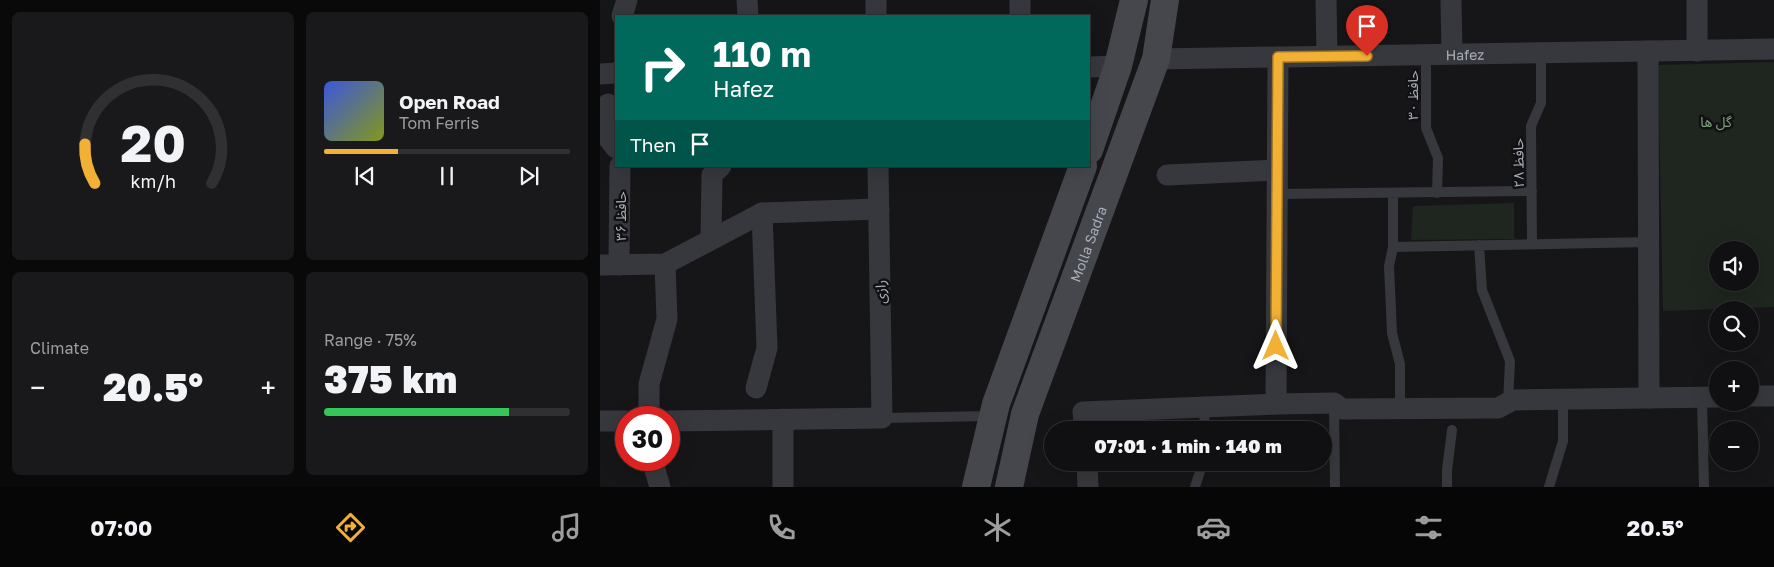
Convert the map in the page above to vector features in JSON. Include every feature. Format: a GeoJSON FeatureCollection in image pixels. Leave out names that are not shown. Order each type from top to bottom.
{"type":"FeatureCollection","features":[{"type":"Feature","properties":{"kind":"main road"},"geometry":{"type":"LineString","coordinates":[[1090,147],[1118,66],[1134,0]]}},
{"type":"Feature","properties":{"kind":"main road","name":"Molla Sadra"},"geometry":{"type":"LineString","coordinates":[[1009,487],[1025,414],[1156,59],[1165,0]]}},
{"type":"Feature","properties":{"kind":"main road"},"geometry":{"type":"LineString","coordinates":[[976,487],[996,404],[1083,167]]}},
{"type":"Feature","properties":{"kind":"street"},"geometry":{"type":"LineString","coordinates":[[622,15],[627,0]]}},
{"type":"Feature","properties":{"kind":"street"},"geometry":{"type":"LineString","coordinates":[[748,0],[748,15]]}},
{"type":"Feature","properties":{"kind":"street"},"geometry":{"type":"LineString","coordinates":[[876,0],[876,15]]}},
{"type":"Feature","properties":{"kind":"street"},"geometry":{"type":"LineString","coordinates":[[1020,0],[1020,15]]}},
{"type":"Feature","properties":{"kind":"street"},"geometry":{"type":"LineString","coordinates":[[1326,0],[1327,56]]}},
{"type":"Feature","properties":{"kind":"street"},"geometry":{"type":"LineString","coordinates":[[1451,0],[1452,54]]}},
{"type":"Feature","properties":{"kind":"street"},"geometry":{"type":"LineString","coordinates":[[1697,0],[1698,51]]}},
{"type":"Feature","properties":{"kind":"street","name":"Hafez"},"geometry":{"type":"LineString","coordinates":[[1156,59],[1774,49]]}},
{"type":"Feature","properties":{"kind":"street"},"geometry":{"type":"LineString","coordinates":[[1648,51],[1649,398]]}},
{"type":"Feature","properties":{"kind":"street"},"geometry":{"type":"LineString","coordinates":[[1276,404],[1278,57]]}},
{"type":"Feature","properties":{"kind":"street"},"geometry":{"type":"LineString","coordinates":[[1090,67],[1118,66]]}},
{"type":"Feature","properties":{"kind":"street"},"geometry":{"type":"LineString","coordinates":[[600,74],[615,73]]}},
{"type":"Feature","properties":{"kind":"street"},"geometry":{"type":"LineString","coordinates":[[608,104],[606,134],[615,147]]}},
{"type":"Feature","properties":{"kind":"street","name":"حافظ ۳۶"},"geometry":{"type":"LineString","coordinates":[[610,265],[620,167]]}},
{"type":"Feature","properties":{"kind":"street"},"geometry":{"type":"LineString","coordinates":[[712,240],[712,175],[720,167]]}},
{"type":"Feature","properties":{"kind":"street","name":"رازی"},"geometry":{"type":"LineString","coordinates":[[878,167],[882,418]]}},
{"type":"Feature","properties":{"kind":"street"},"geometry":{"type":"LineString","coordinates":[[1167,176],[1276,170]]}},
{"type":"Feature","properties":{"kind":"street"},"geometry":{"type":"LineString","coordinates":[[610,265],[665,264],[762,214],[879,209]]}},
{"type":"Feature","properties":{"kind":"street"},"geometry":{"type":"LineString","coordinates":[[756,388],[767,348],[762,214]]}},
{"type":"Feature","properties":{"kind":"street"},"geometry":{"type":"LineString","coordinates":[[649,406],[649,384],[667,319],[665,264]]}},
{"type":"Feature","properties":{"kind":"street"},"geometry":{"type":"LineString","coordinates":[[1759,396],[1774,396]]}},
{"type":"Feature","properties":{"kind":"street"},"geometry":{"type":"LineString","coordinates":[[1084,421],[1205,407],[1276,404],[1334,403],[1342,409],[1498,408],[1513,400],[1709,397]]}},
{"type":"Feature","properties":{"kind":"street"},"geometry":{"type":"LineString","coordinates":[[680,420],[882,418]]}},
{"type":"Feature","properties":{"kind":"street"},"geometry":{"type":"LineString","coordinates":[[783,419],[783,487]]}},
{"type":"Feature","properties":{"kind":"street"},"geometry":{"type":"LineString","coordinates":[[600,421],[615,421]]}},
{"type":"Feature","properties":{"kind":"street"},"geometry":{"type":"LineString","coordinates":[[655,471],[660,487]]}},
{"type":"Feature","properties":{"kind":"street"},"geometry":{"type":"LineString","coordinates":[[1087,471],[1088,487]]}},
{"type":"Feature","properties":{"kind":"lane","name":"حافظ ۲۸"},"geometry":{"type":"LineString","coordinates":[[1532,244],[1531,126],[1541,103],[1541,53]]}},
{"type":"Feature","properties":{"kind":"lane","name":"حافظ ۳۰"},"geometry":{"type":"LineString","coordinates":[[1426,55],[1426,128],[1438,158],[1437,193]]}},
{"type":"Feature","properties":{"kind":"lane"},"geometry":{"type":"LineString","coordinates":[[1276,194],[1532,191]]}},
{"type":"Feature","properties":{"kind":"lane"},"geometry":{"type":"LineString","coordinates":[[1393,193],[1393,247],[1389,275],[1392,333],[1400,364],[1400,409]]}},
{"type":"Feature","properties":{"kind":"lane"},"geometry":{"type":"LineString","coordinates":[[1393,247],[1648,242]]}},
{"type":"Feature","properties":{"kind":"lane"},"geometry":{"type":"LineString","coordinates":[[1480,246],[1482,290],[1510,361],[1508,403]]}},
{"type":"Feature","properties":{"kind":"lane"},"geometry":{"type":"LineString","coordinates":[[1550,487],[1563,441],[1563,400]]}},
{"type":"Feature","properties":{"kind":"lane"},"geometry":{"type":"LineString","coordinates":[[1334,403],[1335,487]]}},
{"type":"Feature","properties":{"kind":"lane"},"geometry":{"type":"LineString","coordinates":[[1204,421],[1205,407]]}},
{"type":"Feature","properties":{"kind":"lane"},"geometry":{"type":"LineString","coordinates":[[1704,487],[1709,411]]}},
{"type":"Feature","properties":{"kind":"lane"},"geometry":{"type":"LineString","coordinates":[[882,418],[993,416]]}},
{"type":"Feature","properties":{"kind":"lane"},"geometry":{"type":"LineString","coordinates":[[1447,487],[1452,430]]}},
{"type":"Feature","properties":{"kind":"lane"},"geometry":{"type":"LineString","coordinates":[[1195,487],[1200,471]]}},
{"type":"Feature","properties":{"kind":"green space","name":"گل ها"},"geometry":{"type":"Polygon","coordinates":[[[1774,62],[1774,307],[1759,308],[1759,301],[1709,301],[1709,309],[1663,311],[1658,65],[1774,62]]]}},
{"type":"Feature","properties":{"kind":"green space"},"geometry":{"type":"Polygon","coordinates":[[[1514,203],[1514,239],[1411,240],[1413,206],[1514,203]]]}},
{"type":"Feature","properties":{"kind":"route"},"geometry":{"type":"LineString","coordinates":[[1276,346],[1278,57],[1367,56]]}}]}
